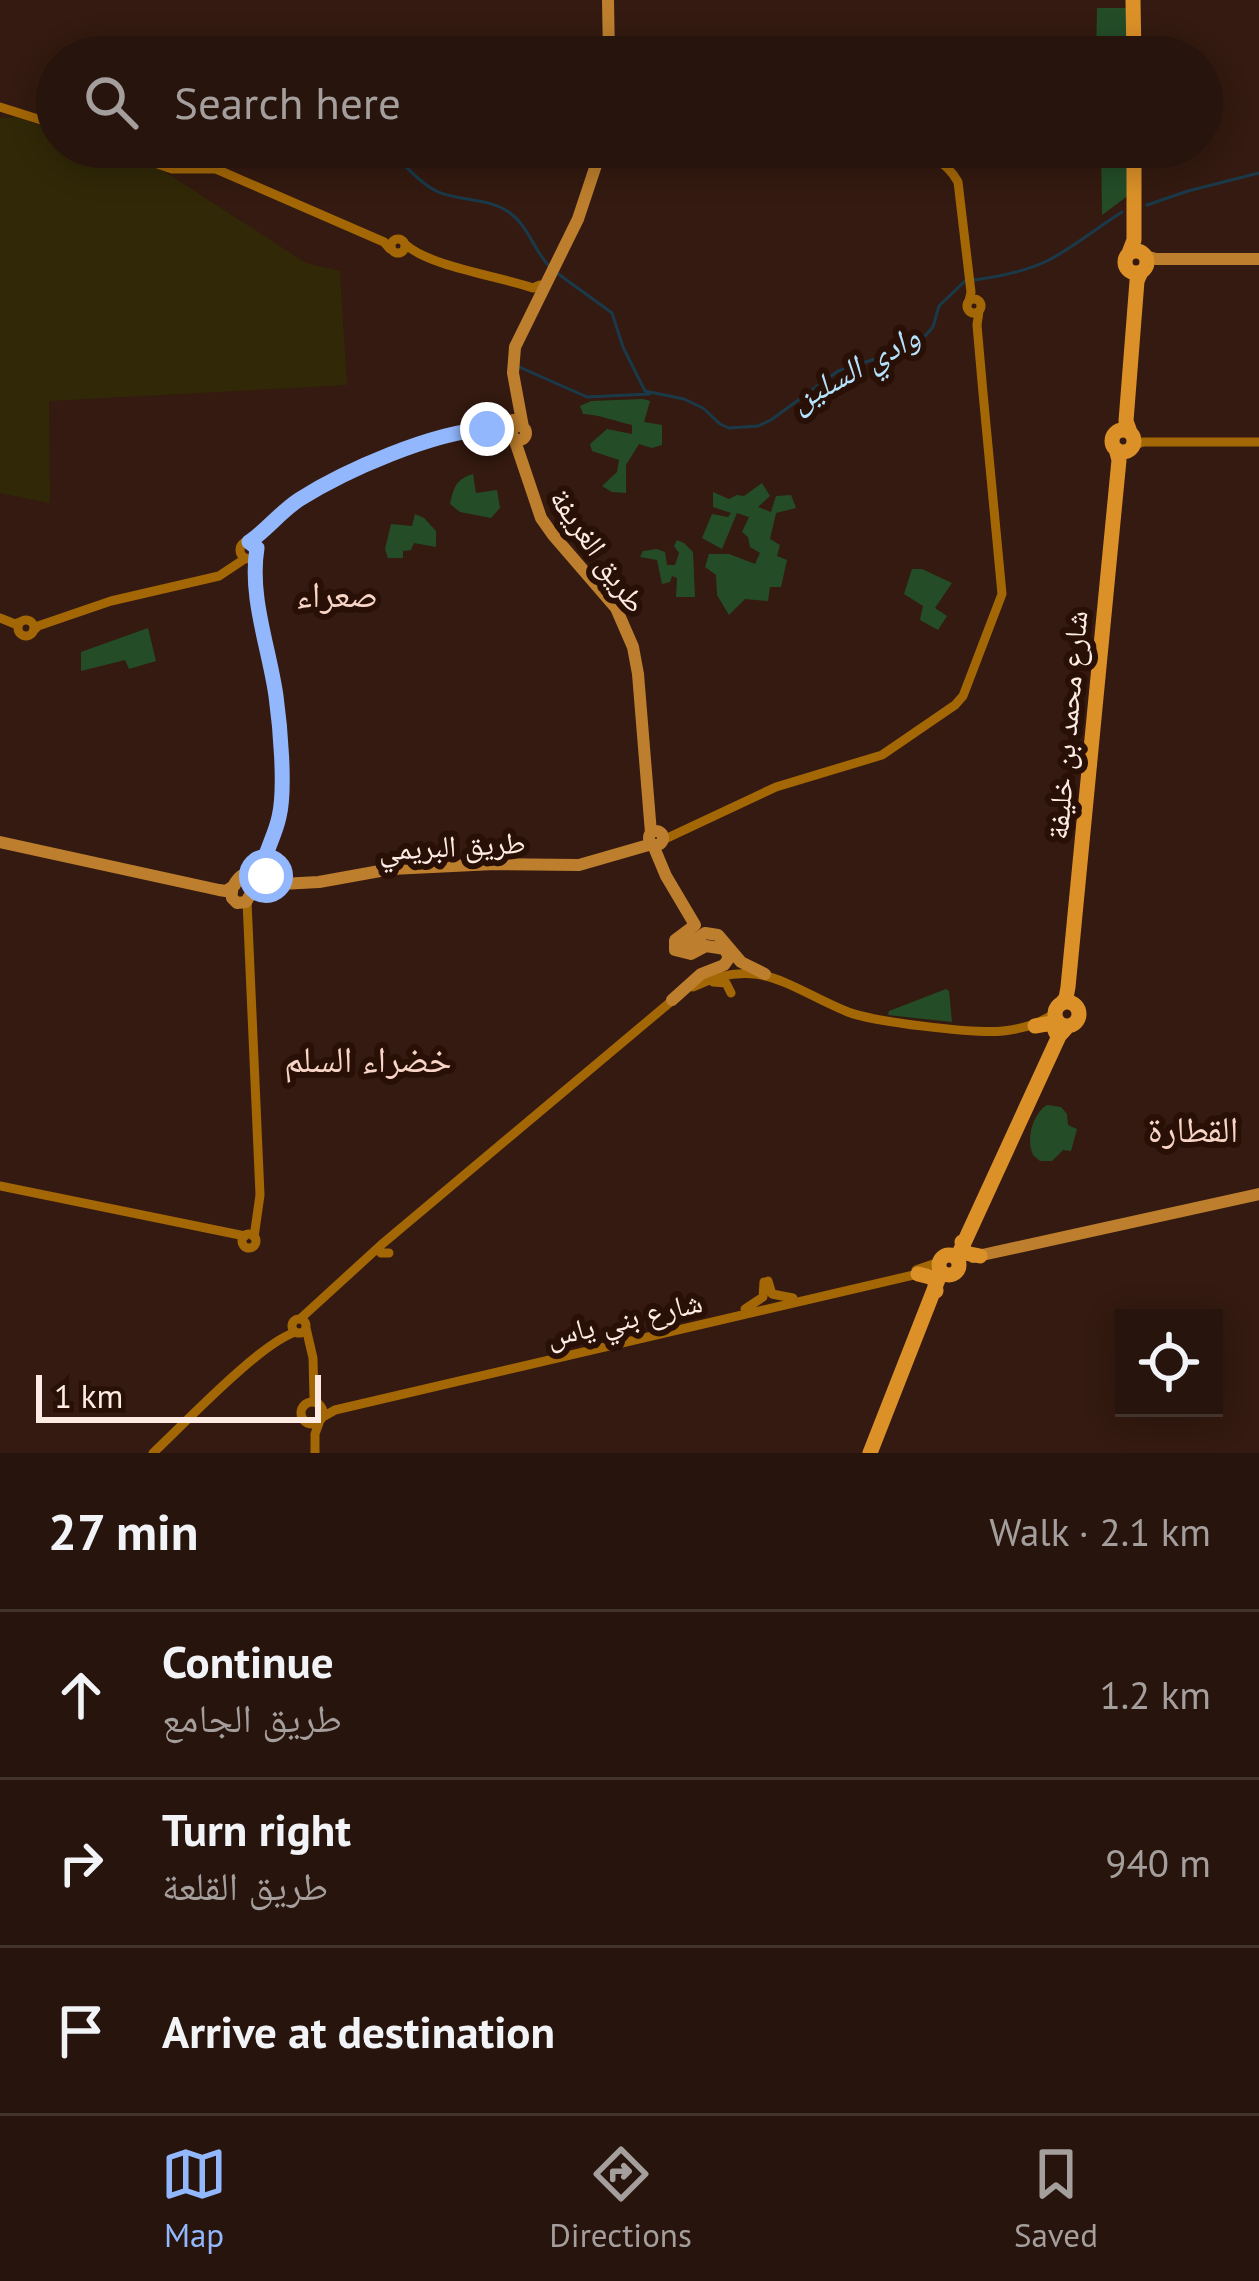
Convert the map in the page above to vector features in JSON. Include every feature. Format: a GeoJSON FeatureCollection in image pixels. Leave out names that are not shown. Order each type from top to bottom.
{"type":"FeatureCollection","features":[{"type":"Feature","properties":{"kind":"highway"},"geometry":{"type":"LineString","coordinates":[[1136,0],[1136,36]]}},
{"type":"Feature","properties":{"kind":"highway","name":"شارع محمد بن خليفة"},"geometry":{"type":"LineString","coordinates":[[872,1453],[957,1244],[1062,1018],[1119,460],[1126,441],[1139,262],[1136,168]]}},
{"type":"Feature","properties":{"kind":"highway"},"geometry":{"type":"LineString","coordinates":[[1035,1026],[1062,1018]]}},
{"type":"Feature","properties":{"kind":"highway"},"geometry":{"type":"LineString","coordinates":[[950,1262],[964,1253],[980,1256]]}},
{"type":"Feature","properties":{"kind":"highway","name":"شارع محمد بن خليفة"},"geometry":{"type":"LineString","coordinates":[[872,1453],[950,1262]]}},
{"type":"Feature","properties":{"kind":"highway"},"geometry":{"type":"LineString","coordinates":[[918,1274],[932,1276],[936,1291]]}},
{"type":"Feature","properties":{"kind":"main road"},"geometry":{"type":"LineString","coordinates":[[610,2],[611,36]]}},
{"type":"Feature","properties":{"kind":"main road"},"geometry":{"type":"LineString","coordinates":[[0,109],[36,120]]}},
{"type":"Feature","properties":{"kind":"main road"},"geometry":{"type":"LineString","coordinates":[[223,168],[448,264],[533,288],[546,276]]}},
{"type":"Feature","properties":{"kind":"main road","name":"طريق الغريفة"},"geometry":{"type":"LineString","coordinates":[[593,168],[513,354],[517,430],[539,504],[553,528],[620,606],[637,646],[656,838]]}},
{"type":"Feature","properties":{"kind":"main road"},"geometry":{"type":"LineString","coordinates":[[950,168],[958,182],[971,279]]}},
{"type":"Feature","properties":{"kind":"main road"},"geometry":{"type":"LineString","coordinates":[[656,838],[776,787],[882,755],[963,695],[1002,594],[960,180],[951,168]]}},
{"type":"Feature","properties":{"kind":"main road"},"geometry":{"type":"LineString","coordinates":[[1139,262],[1259,261]]}},
{"type":"Feature","properties":{"kind":"main road","name":"طريق الغريفة"},"geometry":{"type":"LineString","coordinates":[[546,276],[508,355],[517,430],[537,509],[553,535],[616,608],[633,647],[656,838],[666,876],[689,909],[694,926],[675,940],[675,950],[692,954],[708,946],[725,950],[734,965],[765,974]]}},
{"type":"Feature","properties":{"kind":"main road"},"geometry":{"type":"LineString","coordinates":[[29,626],[218,576],[249,552],[298,500],[375,461],[479,430],[517,430]]}},
{"type":"Feature","properties":{"kind":"main road"},"geometry":{"type":"LineString","coordinates":[[159,589],[224,571],[301,502],[376,465],[470,435],[517,430]]}},
{"type":"Feature","properties":{"kind":"main road"},"geometry":{"type":"LineString","coordinates":[[1126,441],[1259,440]]}},
{"type":"Feature","properties":{"kind":"main road"},"geometry":{"type":"LineString","coordinates":[[0,1187],[247,1237],[260,1195],[245,888],[277,817],[280,795],[273,692],[249,552]]}},
{"type":"Feature","properties":{"kind":"main road"},"geometry":{"type":"LineString","coordinates":[[245,888],[279,817],[282,795],[276,697],[249,552]]}},
{"type":"Feature","properties":{"kind":"main road"},"geometry":{"type":"LineString","coordinates":[[569,554],[583,566],[586,563]]}},
{"type":"Feature","properties":{"kind":"main road"},"geometry":{"type":"LineString","coordinates":[[0,620],[29,626],[62,623]]}},
{"type":"Feature","properties":{"kind":"main road","name":"طريق البريمي"},"geometry":{"type":"LineString","coordinates":[[0,844],[166,875],[224,891],[394,866],[581,862],[656,838]]}},
{"type":"Feature","properties":{"kind":"main road","name":"طريق البريمي"},"geometry":{"type":"LineString","coordinates":[[0,844],[245,888],[305,884],[391,869],[579,865],[656,838]]}},
{"type":"Feature","properties":{"kind":"main road"},"geometry":{"type":"LineString","coordinates":[[263,856],[263,873],[278,881]]}},
{"type":"Feature","properties":{"kind":"main road"},"geometry":{"type":"LineString","coordinates":[[153,1453],[252,1361],[298,1328],[323,1301],[671,1006],[734,965]]}},
{"type":"Feature","properties":{"kind":"main road"},"geometry":{"type":"LineString","coordinates":[[298,1328],[348,1273],[701,974],[734,965],[871,1021],[982,1034],[1035,1026]]}},
{"type":"Feature","properties":{"kind":"main road"},"geometry":{"type":"LineString","coordinates":[[765,974],[849,1012],[878,1018],[997,1031],[1062,1018]]}},
{"type":"Feature","properties":{"kind":"main road"},"geometry":{"type":"LineString","coordinates":[[713,982],[724,982],[731,993]]}},
{"type":"Feature","properties":{"kind":"main road"},"geometry":{"type":"LineString","coordinates":[[770,1313],[793,1300],[950,1262],[971,1262],[1258,1197]]}},
{"type":"Feature","properties":{"kind":"main road"},"geometry":{"type":"LineString","coordinates":[[980,1256],[1258,1197]]}},
{"type":"Feature","properties":{"kind":"main road"},"geometry":{"type":"LineString","coordinates":[[770,1313],[793,1300],[918,1274],[950,1262]]}},
{"type":"Feature","properties":{"kind":"main road"},"geometry":{"type":"LineString","coordinates":[[743,1312],[762,1298],[766,1281],[772,1294],[793,1300]]}},
{"type":"Feature","properties":{"kind":"main road","name":"شارع بني ياس"},"geometry":{"type":"LineString","coordinates":[[306,1421],[312,1424],[318,1410],[335,1410],[743,1312],[770,1313]]}},
{"type":"Feature","properties":{"kind":"main road"},"geometry":{"type":"LineString","coordinates":[[298,1328],[313,1358],[318,1410],[312,1453]]}},
{"type":"Feature","properties":{"kind":"main road"},"geometry":{"type":"LineString","coordinates":[[312,1453],[302,1411],[318,1410]]}},
{"type":"Feature","properties":{"kind":"green space"},"geometry":{"type":"Polygon","coordinates":[[[1097,8],[1130,8],[1130,36],[1096,36],[1097,8]]]}},
{"type":"Feature","properties":{"kind":"green space"},"geometry":{"type":"Polygon","coordinates":[[[1101,168],[1129,168],[1129,195],[1102,215],[1101,168]]]}},
{"type":"Feature","properties":{"kind":"green space"},"geometry":{"type":"Polygon","coordinates":[[[591,401],[650,401],[644,422],[662,425],[662,445],[639,444],[626,465],[626,493],[612,492],[602,486],[617,472],[619,460],[592,451],[590,444],[607,429],[632,434],[632,425],[583,414],[580,406],[591,401]]]}},
{"type":"Feature","properties":{"kind":"green space"},"geometry":{"type":"Polygon","coordinates":[[[473,474],[476,493],[497,490],[500,508],[491,518],[460,512],[450,504],[457,484],[473,474]]]}},
{"type":"Feature","properties":{"kind":"green space"},"geometry":{"type":"Polygon","coordinates":[[[762,483],[770,496],[758,507],[771,512],[776,496],[791,495],[796,508],[776,513],[770,539],[780,545],[777,556],[787,560],[781,587],[770,587],[768,601],[745,599],[729,615],[717,595],[716,575],[705,567],[709,554],[729,554],[755,564],[760,553],[750,547],[742,532],[749,517],[737,513],[722,549],[702,538],[712,514],[728,517],[731,513],[713,507],[713,492],[729,499],[744,496],[762,483]]]}},
{"type":"Feature","properties":{"kind":"green space"},"geometry":{"type":"Polygon","coordinates":[[[415,514],[436,531],[436,547],[414,543],[411,550],[403,551],[403,558],[388,558],[385,549],[391,524],[412,526],[415,514]]]}},
{"type":"Feature","properties":{"kind":"green space"},"geometry":{"type":"Polygon","coordinates":[[[677,540],[693,552],[695,597],[676,597],[677,578],[672,576],[662,584],[657,560],[640,557],[643,551],[657,549],[665,552],[667,565],[675,565],[677,540]]]}},
{"type":"Feature","properties":{"kind":"green space"},"geometry":{"type":"Polygon","coordinates":[[[912,569],[952,583],[935,608],[947,616],[938,630],[920,620],[923,606],[904,594],[912,569]]]}},
{"type":"Feature","properties":{"kind":"green space"},"geometry":{"type":"Polygon","coordinates":[[[148,628],[156,661],[129,669],[125,660],[81,671],[81,652],[148,628]]]}},
{"type":"Feature","properties":{"kind":"green space"},"geometry":{"type":"Polygon","coordinates":[[[946,989],[952,1022],[888,1015],[889,1011],[946,989]]]}},
{"type":"Feature","properties":{"kind":"green space"},"geometry":{"type":"Polygon","coordinates":[[[1047,1105],[1061,1107],[1068,1125],[1077,1129],[1071,1151],[1063,1150],[1052,1161],[1040,1161],[1033,1155],[1030,1135],[1047,1105]]]}},
{"type":"Feature","properties":{"kind":"sand"},"geometry":{"type":"Polygon","coordinates":[[[17,117],[36,124],[36,168],[159,168],[306,263],[340,271],[347,385],[49,401],[50,503],[0,493],[0,118],[17,117]]]}},
{"type":"Feature","properties":{"kind":"waterway"},"geometry":{"type":"LineString","coordinates":[[407,168],[436,191],[493,204],[510,213],[550,267]]}},
{"type":"Feature","properties":{"kind":"waterway"},"geometry":{"type":"LineString","coordinates":[[1147,205],[1259,173]]}},
{"type":"Feature","properties":{"kind":"waterway","name":"وادي السلين"},"geometry":{"type":"LineString","coordinates":[[557,273],[612,313],[645,391],[684,399],[729,428],[758,426],[838,371],[925,336],[939,306],[965,281],[1039,265],[1122,212]]}},
{"type":"Feature","properties":{"kind":"waterway"},"geometry":{"type":"LineString","coordinates":[[517,366],[587,397],[650,394]]}},
{"type":"Feature","properties":{"kind":"district","name":"صعراء"},"geometry":{"type":"Point","coordinates":[337,593]}},
{"type":"Feature","properties":{"kind":"district","name":"خضراء السلم"},"geometry":{"type":"Point","coordinates":[368,1058]}},
{"type":"Feature","properties":{"kind":"district","name":"القطارة"},"geometry":{"type":"Point","coordinates":[1193,1128]}},
{"type":"Feature","properties":{"kind":"route"},"geometry":{"type":"LineString","coordinates":[[266,876],[263,856],[279,817],[282,795],[275,692],[259,612],[257,548],[249,542],[298,500],[375,461],[456,434],[487,429]]}}]}
